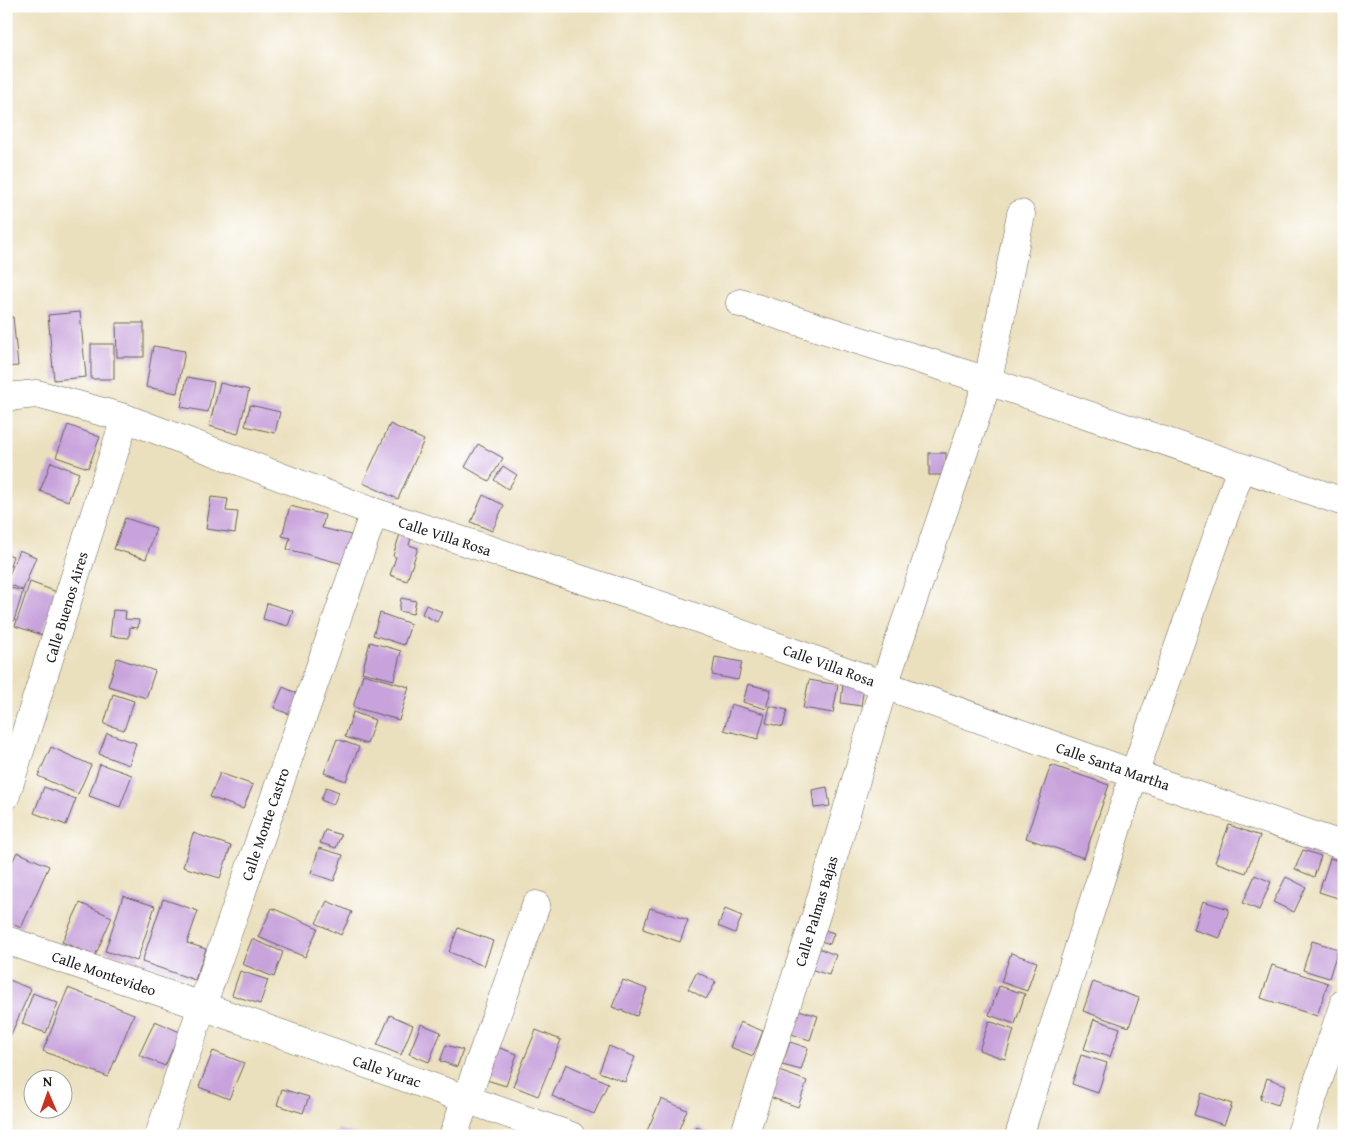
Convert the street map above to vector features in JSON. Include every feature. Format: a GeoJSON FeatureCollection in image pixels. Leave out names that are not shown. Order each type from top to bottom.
{"type":"FeatureCollection","features":[{"type":"Feature","properties":{"kind":"street","name":"Calle Palmas Bajas"},"geometry":{"type":"LineString","coordinates":[[744,1136],[817,912],[884,685],[988,381],[1021,214]]}},
{"type":"Feature","properties":{"kind":"street"},"geometry":{"type":"LineString","coordinates":[[740,303],[988,381],[1344,502]]}},
{"type":"Feature","properties":{"kind":"street","name":"Calle Villa Rosa"},"geometry":{"type":"LineString","coordinates":[[6,397],[37,394],[125,418],[374,512],[663,606],[884,685]]}},
{"type":"Feature","properties":{"kind":"street","name":"Calle Buenos Aires"},"geometry":{"type":"LineString","coordinates":[[6,795],[125,418]]}},
{"type":"Feature","properties":{"kind":"street"},"geometry":{"type":"LineString","coordinates":[[1019,1136],[1134,774],[1241,468]]}},
{"type":"Feature","properties":{"kind":"street","name":"Calle Monte Castro"},"geometry":{"type":"LineString","coordinates":[[159,1136],[202,1006],[374,512]]}},
{"type":"Feature","properties":{"kind":"street","name":"Calle Santa Martha"},"geometry":{"type":"LineString","coordinates":[[884,685],[1344,846]]}},
{"type":"Feature","properties":{"kind":"street"},"geometry":{"type":"LineString","coordinates":[[452,1136],[536,905]]}},
{"type":"Feature","properties":{"kind":"street","name":"Calle Montevideo"},"geometry":{"type":"LineString","coordinates":[[6,940],[202,1006]]}},
{"type":"Feature","properties":{"kind":"street"},"geometry":{"type":"LineString","coordinates":[[1300,1136],[1344,1003]]}},
{"type":"Feature","properties":{"kind":"street","name":"Calle Yurac"},"geometry":{"type":"LineString","coordinates":[[202,1006],[571,1136]]}},
{"type":"Feature","properties":{"kind":"building"},"geometry":{"type":"Polygon","coordinates":[[[80,312],[86,377],[54,380],[48,315],[80,312]]]}},
{"type":"Feature","properties":{"kind":"building"},"geometry":{"type":"Polygon","coordinates":[[[13,317],[18,366],[6,367],[6,318],[13,317]]]}},
{"type":"Feature","properties":{"kind":"building"},"geometry":{"type":"Polygon","coordinates":[[[116,323],[144,323],[144,357],[117,357],[116,323]]]}},
{"type":"Feature","properties":{"kind":"building"},"geometry":{"type":"Polygon","coordinates":[[[91,344],[114,344],[114,379],[91,379],[91,344]]]}},
{"type":"Feature","properties":{"kind":"building"},"geometry":{"type":"Polygon","coordinates":[[[153,346],[185,351],[177,393],[146,387],[153,346]]]}},
{"type":"Feature","properties":{"kind":"building"},"geometry":{"type":"Polygon","coordinates":[[[187,377],[214,382],[208,412],[181,407],[187,377]]]}},
{"type":"Feature","properties":{"kind":"building"},"geometry":{"type":"Polygon","coordinates":[[[220,383],[249,390],[238,434],[209,426],[220,383]]]}},
{"type":"Feature","properties":{"kind":"building"},"geometry":{"type":"Polygon","coordinates":[[[250,405],[280,412],[275,433],[245,426],[250,405]]]}},
{"type":"Feature","properties":{"kind":"building"},"geometry":{"type":"Polygon","coordinates":[[[390,424],[424,440],[398,499],[363,483],[390,424]]]}},
{"type":"Feature","properties":{"kind":"building"},"geometry":{"type":"Polygon","coordinates":[[[68,425],[100,437],[88,468],[56,457],[68,425]]]}},
{"type":"Feature","properties":{"kind":"building"},"geometry":{"type":"Polygon","coordinates":[[[478,444],[503,458],[489,481],[465,467],[478,444]]]}},
{"type":"Feature","properties":{"kind":"building"},"geometry":{"type":"Polygon","coordinates":[[[929,453],[946,453],[946,475],[929,475],[929,453]]]}},
{"type":"Feature","properties":{"kind":"building"},"geometry":{"type":"Polygon","coordinates":[[[51,462],[79,473],[68,501],[40,491],[51,462]]]}},
{"type":"Feature","properties":{"kind":"building"},"geometry":{"type":"Polygon","coordinates":[[[503,466],[517,475],[508,489],[494,480],[503,466]]]}},
{"type":"Feature","properties":{"kind":"building"},"geometry":{"type":"Polygon","coordinates":[[[483,495],[504,505],[492,531],[471,522],[483,495]]]}},
{"type":"Feature","properties":{"kind":"building"},"geometry":{"type":"Polygon","coordinates":[[[211,497],[228,499],[226,511],[238,512],[235,533],[206,529],[211,497]]]}},
{"type":"Feature","properties":{"kind":"building"},"geometry":{"type":"Polygon","coordinates":[[[290,506],[325,515],[322,528],[351,535],[343,564],[287,549],[290,538],[282,536],[290,506]]]}},
{"type":"Feature","properties":{"kind":"building"},"geometry":{"type":"Polygon","coordinates":[[[125,518],[156,528],[146,559],[114,549],[125,518]]]}},
{"type":"Feature","properties":{"kind":"building"},"geometry":{"type":"Polygon","coordinates":[[[400,534],[411,538],[409,545],[418,548],[407,581],[390,575],[396,557],[393,556],[400,534]]]}},
{"type":"Feature","properties":{"kind":"building"},"geometry":{"type":"Polygon","coordinates":[[[19,550],[36,557],[23,590],[6,583],[19,550]]]}},
{"type":"Feature","properties":{"kind":"building"},"geometry":{"type":"Polygon","coordinates":[[[6,554],[13,556],[7,576],[6,576],[6,554]]]}},
{"type":"Feature","properties":{"kind":"building"},"geometry":{"type":"Polygon","coordinates":[[[30,582],[57,592],[42,635],[15,626],[30,582]]]}},
{"type":"Feature","properties":{"kind":"building"},"geometry":{"type":"Polygon","coordinates":[[[11,588],[23,591],[14,621],[6,619],[6,603],[11,588]]]}},
{"type":"Feature","properties":{"kind":"building"},"geometry":{"type":"Polygon","coordinates":[[[401,598],[416,601],[413,614],[399,611],[401,598]]]}},
{"type":"Feature","properties":{"kind":"building"},"geometry":{"type":"Polygon","coordinates":[[[267,603],[293,611],[288,626],[263,619],[267,603]]]}},
{"type":"Feature","properties":{"kind":"building"},"geometry":{"type":"Polygon","coordinates":[[[426,605],[442,612],[437,622],[422,614],[426,605]]]}},
{"type":"Feature","properties":{"kind":"building"},"geometry":{"type":"Polygon","coordinates":[[[113,610],[126,611],[125,619],[139,620],[138,628],[130,627],[129,638],[110,636],[113,610]]]}},
{"type":"Feature","properties":{"kind":"building"},"geometry":{"type":"Polygon","coordinates":[[[380,613],[411,624],[404,645],[373,635],[380,613]]]}},
{"type":"Feature","properties":{"kind":"building"},"geometry":{"type":"Polygon","coordinates":[[[370,642],[401,651],[394,680],[362,672],[370,642]]]}},
{"type":"Feature","properties":{"kind":"building"},"geometry":{"type":"Polygon","coordinates":[[[715,657],[742,662],[738,680],[712,675],[715,657]]]}},
{"type":"Feature","properties":{"kind":"building"},"geometry":{"type":"Polygon","coordinates":[[[117,658],[155,671],[146,698],[108,686],[117,658]]]}},
{"type":"Feature","properties":{"kind":"building"},"geometry":{"type":"Polygon","coordinates":[[[363,674],[409,687],[399,720],[353,707],[363,674]]]}},
{"type":"Feature","properties":{"kind":"building"},"geometry":{"type":"Polygon","coordinates":[[[809,680],[838,685],[833,713],[803,708],[809,680]]]}},
{"type":"Feature","properties":{"kind":"building"},"geometry":{"type":"Polygon","coordinates":[[[748,684],[771,690],[766,709],[743,702],[748,684]]]}},
{"type":"Feature","properties":{"kind":"building"},"geometry":{"type":"Polygon","coordinates":[[[843,684],[864,687],[861,706],[841,703],[843,684]]]}},
{"type":"Feature","properties":{"kind":"building"},"geometry":{"type":"Polygon","coordinates":[[[283,687],[305,697],[296,717],[274,708],[283,687]]]}},
{"type":"Feature","properties":{"kind":"building"},"geometry":{"type":"Polygon","coordinates":[[[113,694],[134,701],[124,730],[104,724],[113,694]]]}},
{"type":"Feature","properties":{"kind":"building"},"geometry":{"type":"Polygon","coordinates":[[[731,704],[765,714],[758,739],[724,730],[731,704]]]}},
{"type":"Feature","properties":{"kind":"building"},"geometry":{"type":"Polygon","coordinates":[[[770,706],[787,710],[783,727],[766,723],[770,706]]]}},
{"type":"Feature","properties":{"kind":"building"},"geometry":{"type":"Polygon","coordinates":[[[353,712],[375,720],[367,744],[345,737],[353,712]]]}},
{"type":"Feature","properties":{"kind":"building"},"geometry":{"type":"Polygon","coordinates":[[[107,733],[136,743],[129,765],[99,754],[107,733]]]}},
{"type":"Feature","properties":{"kind":"building"},"geometry":{"type":"Polygon","coordinates":[[[337,739],[359,747],[346,781],[324,773],[337,739]]]}},
{"type":"Feature","properties":{"kind":"building"},"geometry":{"type":"Polygon","coordinates":[[[51,747],[91,765],[78,794],[38,776],[51,747]]]}},
{"type":"Feature","properties":{"kind":"building"},"geometry":{"type":"Polygon","coordinates":[[[100,764],[132,775],[120,807],[89,796],[100,764]]]}},
{"type":"Feature","properties":{"kind":"building"},"geometry":{"type":"Polygon","coordinates":[[[1051,765],[1109,785],[1084,858],[1026,838],[1051,765]]]}},
{"type":"Feature","properties":{"kind":"building"},"geometry":{"type":"Polygon","coordinates":[[[220,773],[253,785],[243,809],[210,797],[220,773]]]}},
{"type":"Feature","properties":{"kind":"building"},"geometry":{"type":"Polygon","coordinates":[[[44,787],[76,799],[66,825],[34,813],[44,787]]]}},
{"type":"Feature","properties":{"kind":"building"},"geometry":{"type":"Polygon","coordinates":[[[326,787],[339,792],[333,805],[321,800],[326,787]]]}},
{"type":"Feature","properties":{"kind":"building"},"geometry":{"type":"Polygon","coordinates":[[[827,787],[830,806],[814,808],[812,790],[827,787]]]}},
{"type":"Feature","properties":{"kind":"building"},"geometry":{"type":"Polygon","coordinates":[[[1229,825],[1260,836],[1246,873],[1215,862],[1229,825]]]}},
{"type":"Feature","properties":{"kind":"building"},"geometry":{"type":"Polygon","coordinates":[[[325,830],[341,835],[336,848],[320,843],[325,830]]]}},
{"type":"Feature","properties":{"kind":"building"},"geometry":{"type":"Polygon","coordinates":[[[193,833],[231,846],[220,878],[183,867],[193,833]]]}},
{"type":"Feature","properties":{"kind":"building"},"geometry":{"type":"Polygon","coordinates":[[[319,848],[343,855],[334,881],[311,873],[319,848]]]}},
{"type":"Feature","properties":{"kind":"building"},"geometry":{"type":"Polygon","coordinates":[[[1303,850],[1321,856],[1314,877],[1295,869],[1303,850]]]}},
{"type":"Feature","properties":{"kind":"building"},"geometry":{"type":"Polygon","coordinates":[[[17,852],[49,866],[21,928],[6,921],[6,875],[17,852]]]}},
{"type":"Feature","properties":{"kind":"building"},"geometry":{"type":"Polygon","coordinates":[[[1330,858],[1344,863],[1344,900],[1319,892],[1330,858]]]}},
{"type":"Feature","properties":{"kind":"building"},"geometry":{"type":"Polygon","coordinates":[[[1255,875],[1271,882],[1259,910],[1243,903],[1255,875]]]}},
{"type":"Feature","properties":{"kind":"building"},"geometry":{"type":"Polygon","coordinates":[[[1286,877],[1306,887],[1294,912],[1273,902],[1286,877]]]}},
{"type":"Feature","properties":{"kind":"building"},"geometry":{"type":"Polygon","coordinates":[[[123,896],[155,906],[137,961],[105,951],[123,896]]]}},
{"type":"Feature","properties":{"kind":"building"},"geometry":{"type":"Polygon","coordinates":[[[163,899],[198,911],[187,943],[206,949],[195,980],[142,962],[163,899]]]}},
{"type":"Feature","properties":{"kind":"building"},"geometry":{"type":"Polygon","coordinates":[[[327,901],[352,912],[341,935],[316,923],[327,901]]]}},
{"type":"Feature","properties":{"kind":"building"},"geometry":{"type":"Polygon","coordinates":[[[1203,901],[1229,909],[1220,938],[1194,930],[1203,901]]]}},
{"type":"Feature","properties":{"kind":"building"},"geometry":{"type":"Polygon","coordinates":[[[80,903],[112,917],[95,956],[62,942],[80,903]]]}},
{"type":"Feature","properties":{"kind":"building"},"geometry":{"type":"Polygon","coordinates":[[[272,908],[318,928],[305,957],[258,937],[272,908]]]}},
{"type":"Feature","properties":{"kind":"building"},"geometry":{"type":"Polygon","coordinates":[[[650,908],[688,920],[680,942],[643,929],[650,908]]]}},
{"type":"Feature","properties":{"kind":"building"},"geometry":{"type":"Polygon","coordinates":[[[725,909],[742,916],[735,933],[718,926],[725,909]]]}},
{"type":"Feature","properties":{"kind":"building"},"geometry":{"type":"Polygon","coordinates":[[[458,928],[493,941],[484,966],[449,952],[458,928]]]}},
{"type":"Feature","properties":{"kind":"building"},"geometry":{"type":"Polygon","coordinates":[[[822,929],[834,933],[830,944],[818,940],[822,929]]]}},
{"type":"Feature","properties":{"kind":"building"},"geometry":{"type":"Polygon","coordinates":[[[252,939],[283,952],[274,977],[242,964],[252,939]]]}},
{"type":"Feature","properties":{"kind":"building"},"geometry":{"type":"Polygon","coordinates":[[[1312,941],[1338,949],[1329,978],[1303,970],[1312,941]]]}},
{"type":"Feature","properties":{"kind":"building"},"geometry":{"type":"Polygon","coordinates":[[[815,947],[836,955],[829,975],[807,968],[815,947]]]}},
{"type":"Feature","properties":{"kind":"building"},"geometry":{"type":"Polygon","coordinates":[[[1011,953],[1037,962],[1027,991],[1001,982],[1011,953]]]}},
{"type":"Feature","properties":{"kind":"building"},"geometry":{"type":"Polygon","coordinates":[[[1272,965],[1328,983],[1317,1016],[1261,998],[1272,965]]]}},
{"type":"Feature","properties":{"kind":"building"},"geometry":{"type":"Polygon","coordinates":[[[240,971],[268,980],[260,1004],[232,995],[240,971]]]}},
{"type":"Feature","properties":{"kind":"building"},"geometry":{"type":"Polygon","coordinates":[[[697,972],[716,982],[706,999],[688,989],[697,972]]]}},
{"type":"Feature","properties":{"kind":"building"},"geometry":{"type":"Polygon","coordinates":[[[7,979],[31,989],[6,1046],[6,981],[7,979]]]}},
{"type":"Feature","properties":{"kind":"building"},"geometry":{"type":"Polygon","coordinates":[[[623,980],[647,989],[637,1016],[612,1007],[623,980]]]}},
{"type":"Feature","properties":{"kind":"building"},"geometry":{"type":"Polygon","coordinates":[[[1093,982],[1139,998],[1129,1027],[1083,1011],[1093,982]]]}},
{"type":"Feature","properties":{"kind":"building"},"geometry":{"type":"Polygon","coordinates":[[[999,986],[1025,994],[1015,1024],[989,1015],[999,986]]]}},
{"type":"Feature","properties":{"kind":"building"},"geometry":{"type":"Polygon","coordinates":[[[68,988],[134,1014],[108,1077],[43,1051],[68,988]]]}},
{"type":"Feature","properties":{"kind":"building"},"geometry":{"type":"Polygon","coordinates":[[[33,993],[58,1003],[46,1033],[22,1024],[33,993]]]}},
{"type":"Feature","properties":{"kind":"building"},"geometry":{"type":"Polygon","coordinates":[[[799,1010],[818,1016],[810,1040],[791,1034],[799,1010]]]}},
{"type":"Feature","properties":{"kind":"building"},"geometry":{"type":"Polygon","coordinates":[[[390,1015],[413,1025],[401,1055],[377,1045],[390,1015]]]}},
{"type":"Feature","properties":{"kind":"building"},"geometry":{"type":"Polygon","coordinates":[[[1094,1019],[1120,1028],[1110,1057],[1084,1049],[1094,1019]]]}},
{"type":"Feature","properties":{"kind":"building"},"geometry":{"type":"Polygon","coordinates":[[[155,1021],[180,1032],[165,1066],[139,1055],[155,1021]]]}},
{"type":"Feature","properties":{"kind":"building"},"geometry":{"type":"Polygon","coordinates":[[[989,1021],[1014,1030],[1005,1059],[979,1050],[989,1021]]]}},
{"type":"Feature","properties":{"kind":"building"},"geometry":{"type":"Polygon","coordinates":[[[740,1022],[763,1031],[753,1056],[730,1047],[740,1022]]]}},
{"type":"Feature","properties":{"kind":"building"},"geometry":{"type":"Polygon","coordinates":[[[421,1024],[441,1032],[429,1062],[409,1054],[421,1024]]]}},
{"type":"Feature","properties":{"kind":"building"},"geometry":{"type":"Polygon","coordinates":[[[536,1030],[561,1040],[538,1096],[513,1086],[536,1030]]]}},
{"type":"Feature","properties":{"kind":"building"},"geometry":{"type":"Polygon","coordinates":[[[790,1042],[808,1048],[801,1070],[782,1065],[790,1042]]]}},
{"type":"Feature","properties":{"kind":"building"},"geometry":{"type":"Polygon","coordinates":[[[488,1044],[517,1054],[506,1086],[477,1077],[488,1044]]]}},
{"type":"Feature","properties":{"kind":"building"},"geometry":{"type":"Polygon","coordinates":[[[446,1045],[463,1050],[457,1067],[440,1061],[446,1045]]]}},
{"type":"Feature","properties":{"kind":"building"},"geometry":{"type":"Polygon","coordinates":[[[609,1046],[635,1057],[625,1082],[599,1072],[609,1046]]]}},
{"type":"Feature","properties":{"kind":"building"},"geometry":{"type":"Polygon","coordinates":[[[213,1051],[244,1063],[229,1099],[199,1087],[213,1051]]]}},
{"type":"Feature","properties":{"kind":"building"},"geometry":{"type":"Polygon","coordinates":[[[1081,1055],[1107,1063],[1098,1093],[1072,1084],[1081,1055]]]}},
{"type":"Feature","properties":{"kind":"building"},"geometry":{"type":"Polygon","coordinates":[[[566,1064],[608,1083],[594,1114],[552,1096],[566,1064]]]}},
{"type":"Feature","properties":{"kind":"building"},"geometry":{"type":"Polygon","coordinates":[[[779,1071],[807,1081],[798,1107],[770,1097],[779,1071]]]}},
{"type":"Feature","properties":{"kind":"building"},"geometry":{"type":"Polygon","coordinates":[[[1267,1078],[1286,1085],[1278,1105],[1260,1099],[1267,1078]]]}},
{"type":"Feature","properties":{"kind":"building"},"geometry":{"type":"Polygon","coordinates":[[[282,1089],[309,1097],[303,1113],[277,1105],[282,1089]]]}},
{"type":"Feature","properties":{"kind":"building"},"geometry":{"type":"Polygon","coordinates":[[[1201,1093],[1232,1104],[1224,1125],[1194,1115],[1201,1093]]]}},
{"type":"Feature","properties":{"kind":"building"},"geometry":{"type":"Polygon","coordinates":[[[661,1099],[687,1110],[676,1136],[659,1136],[647,1131],[661,1099]]]}},
{"type":"Feature","properties":{"kind":"building"},"geometry":{"type":"Polygon","coordinates":[[[697,1127],[714,1136],[692,1136],[697,1127]]]}},
{"type":"Feature","properties":{"kind":"building"},"geometry":{"type":"Polygon","coordinates":[[[338,1129],[358,1135],[336,1136],[338,1129]]]}}]}
